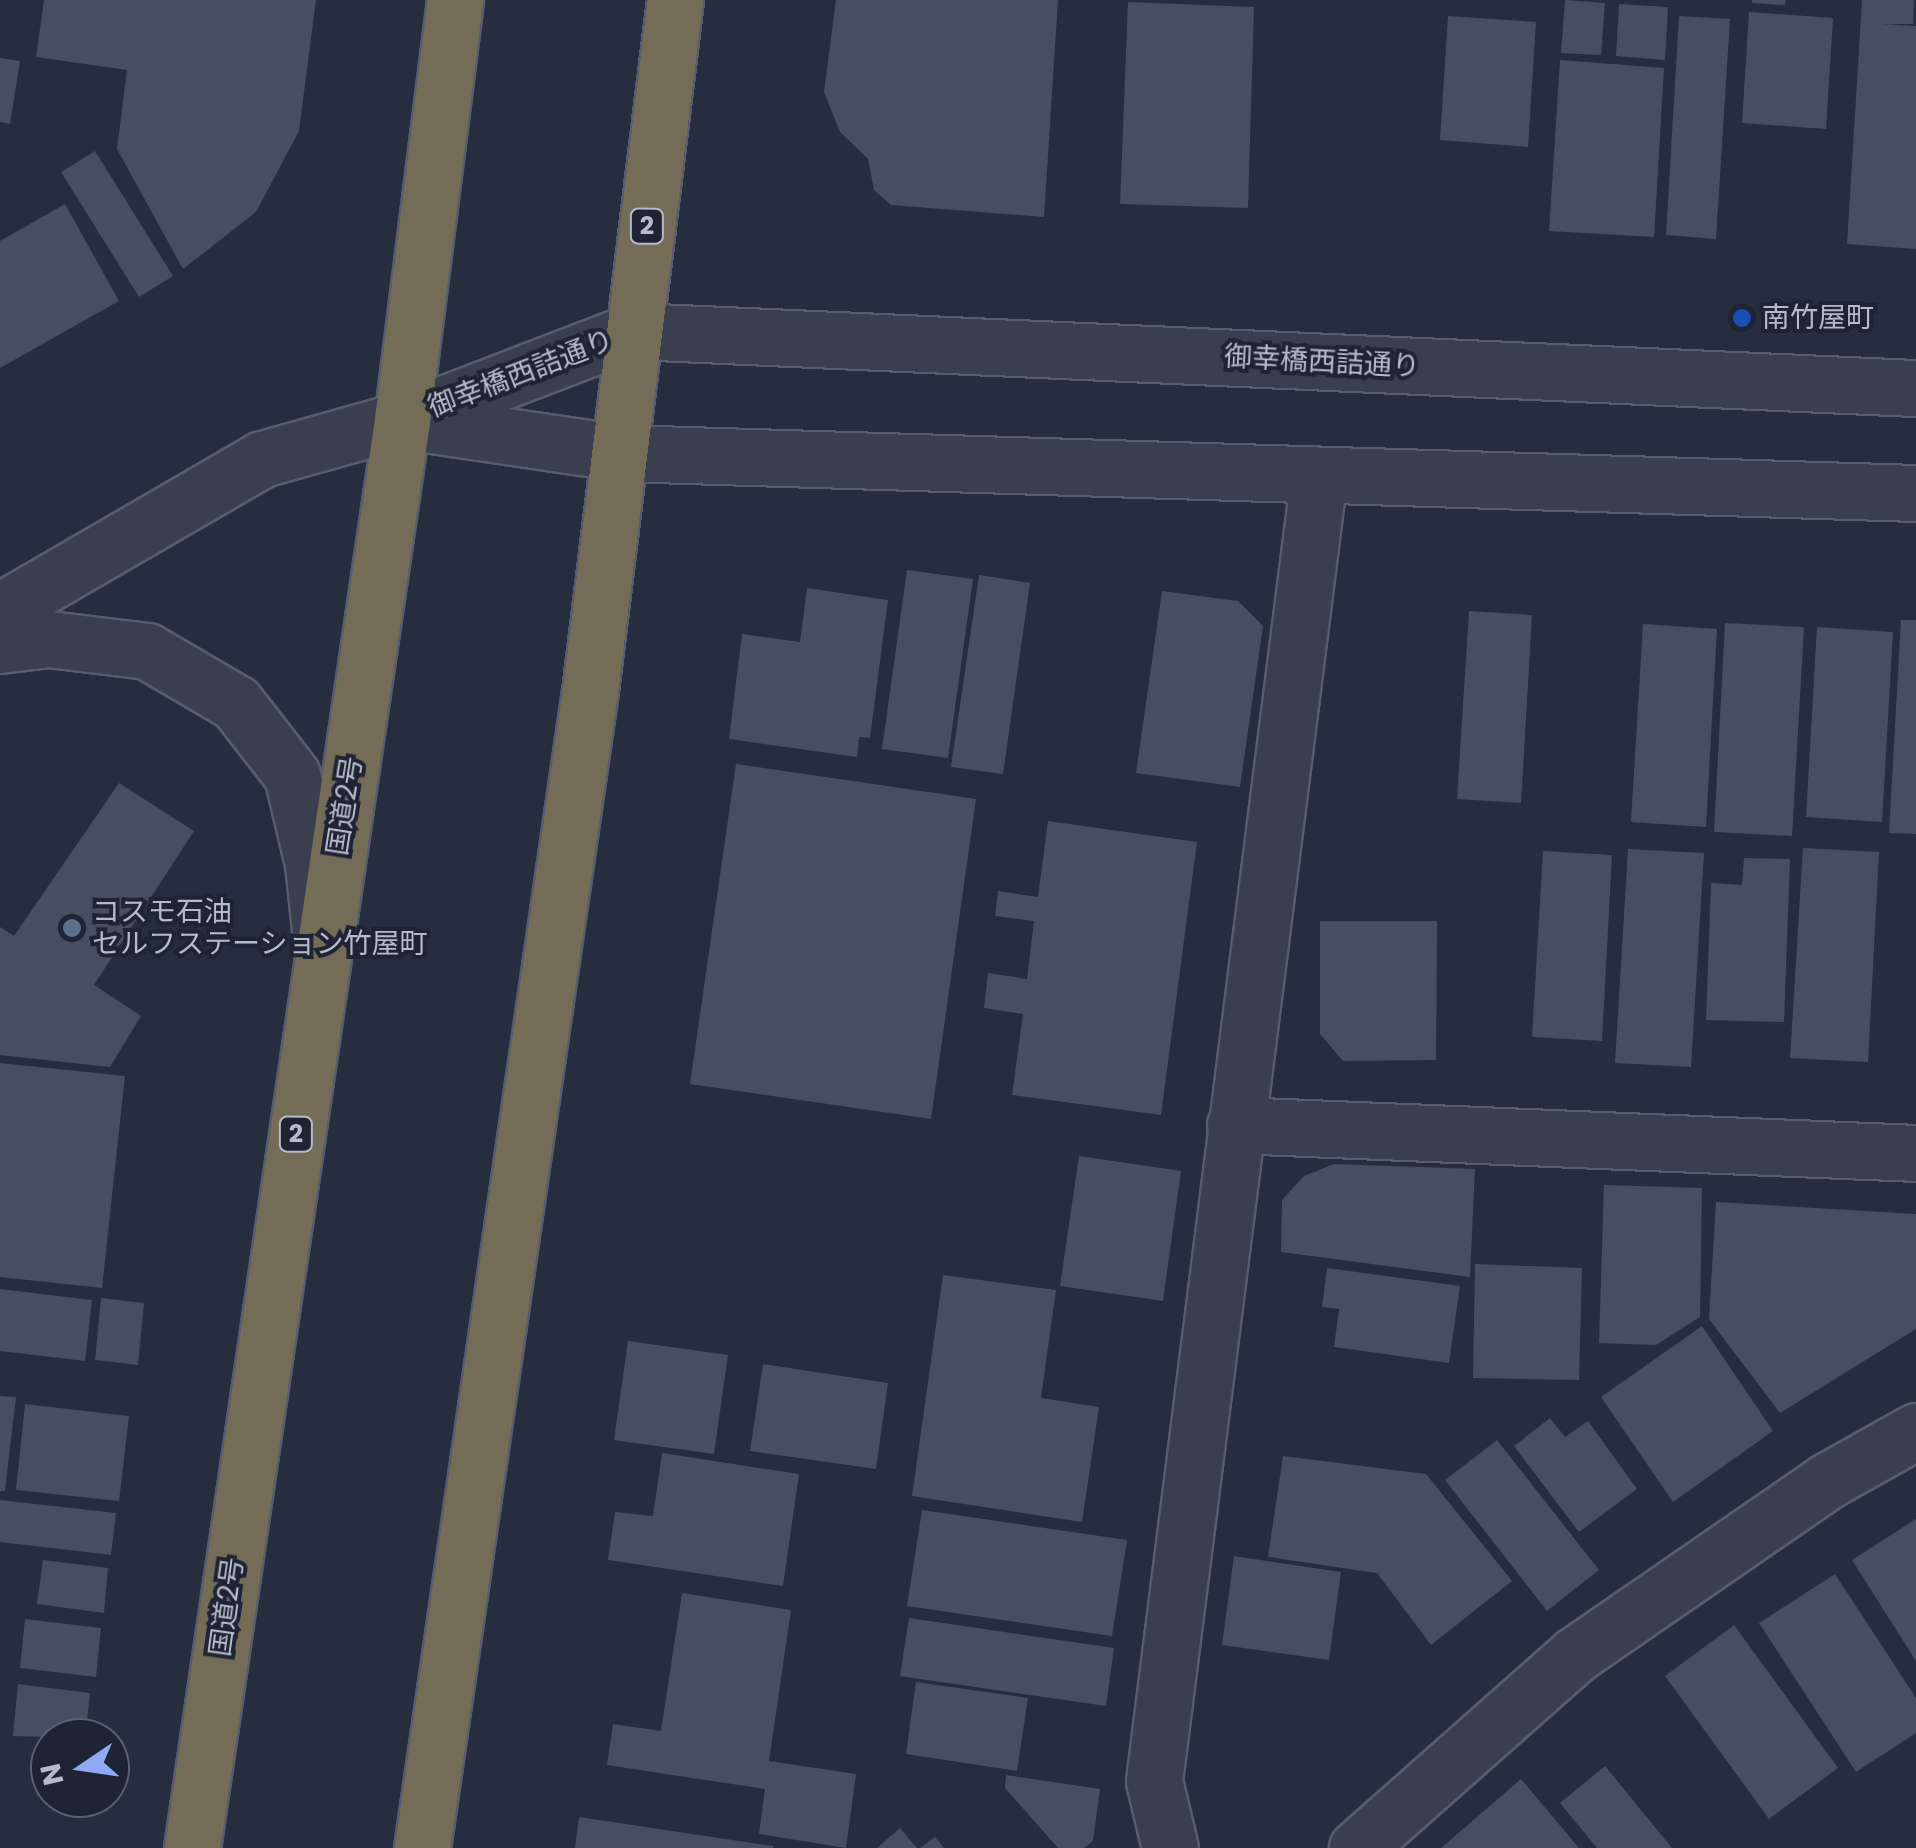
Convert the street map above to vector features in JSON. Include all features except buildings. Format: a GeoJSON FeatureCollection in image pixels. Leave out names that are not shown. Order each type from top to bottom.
{"type":"FeatureCollection","features":[{"type":"Feature","properties":{"kind":"highway","name":"国道2号"},"geometry":{"type":"LineString","coordinates":[[192,1848],[402,420],[455,0]]}},
{"type":"Feature","properties":{"kind":"highway","name":"2"},"geometry":{"type":"LineString","coordinates":[[422,1848],[622,453],[675,0]]}},
{"type":"Feature","properties":{"kind":"street","name":"御幸橋西詰通り"},"geometry":{"type":"LineString","coordinates":[[402,420],[634,330],[1916,388]]}},
{"type":"Feature","properties":{"kind":"street","name":"御幸橋西詰通り"},"geometry":{"type":"LineString","coordinates":[[402,420],[622,453],[1916,492]]}},
{"type":"Feature","properties":{"kind":"street"},"geometry":{"type":"LineString","coordinates":[[0,610],[262,459],[402,420]]}},
{"type":"Feature","properties":{"kind":"street"},"geometry":{"type":"LineString","coordinates":[[1170,1848],[1154,1782],[1319,474]]}},
{"type":"Feature","properties":{"kind":"street"},"geometry":{"type":"LineString","coordinates":[[0,644],[49,639],[147,652],[236,703],[292,774],[313,864],[322,957]]}},
{"type":"Feature","properties":{"kind":"street"},"geometry":{"type":"LineString","coordinates":[[1235,1125],[1916,1153]]}},
{"type":"Feature","properties":{"kind":"street"},"geometry":{"type":"LineString","coordinates":[[1357,1848],[1575,1655],[1827,1481],[1916,1431]]}},
{"type":"Feature","properties":{"kind":"place","name":"南竹屋町"},"geometry":{"type":"Point","coordinates":[1742,318]}},
{"type":"Feature","properties":{"kind":"place","name":"コスモ石油 セルフステーション竹屋町"},"geometry":{"type":"Point","coordinates":[72,928]}}]}
